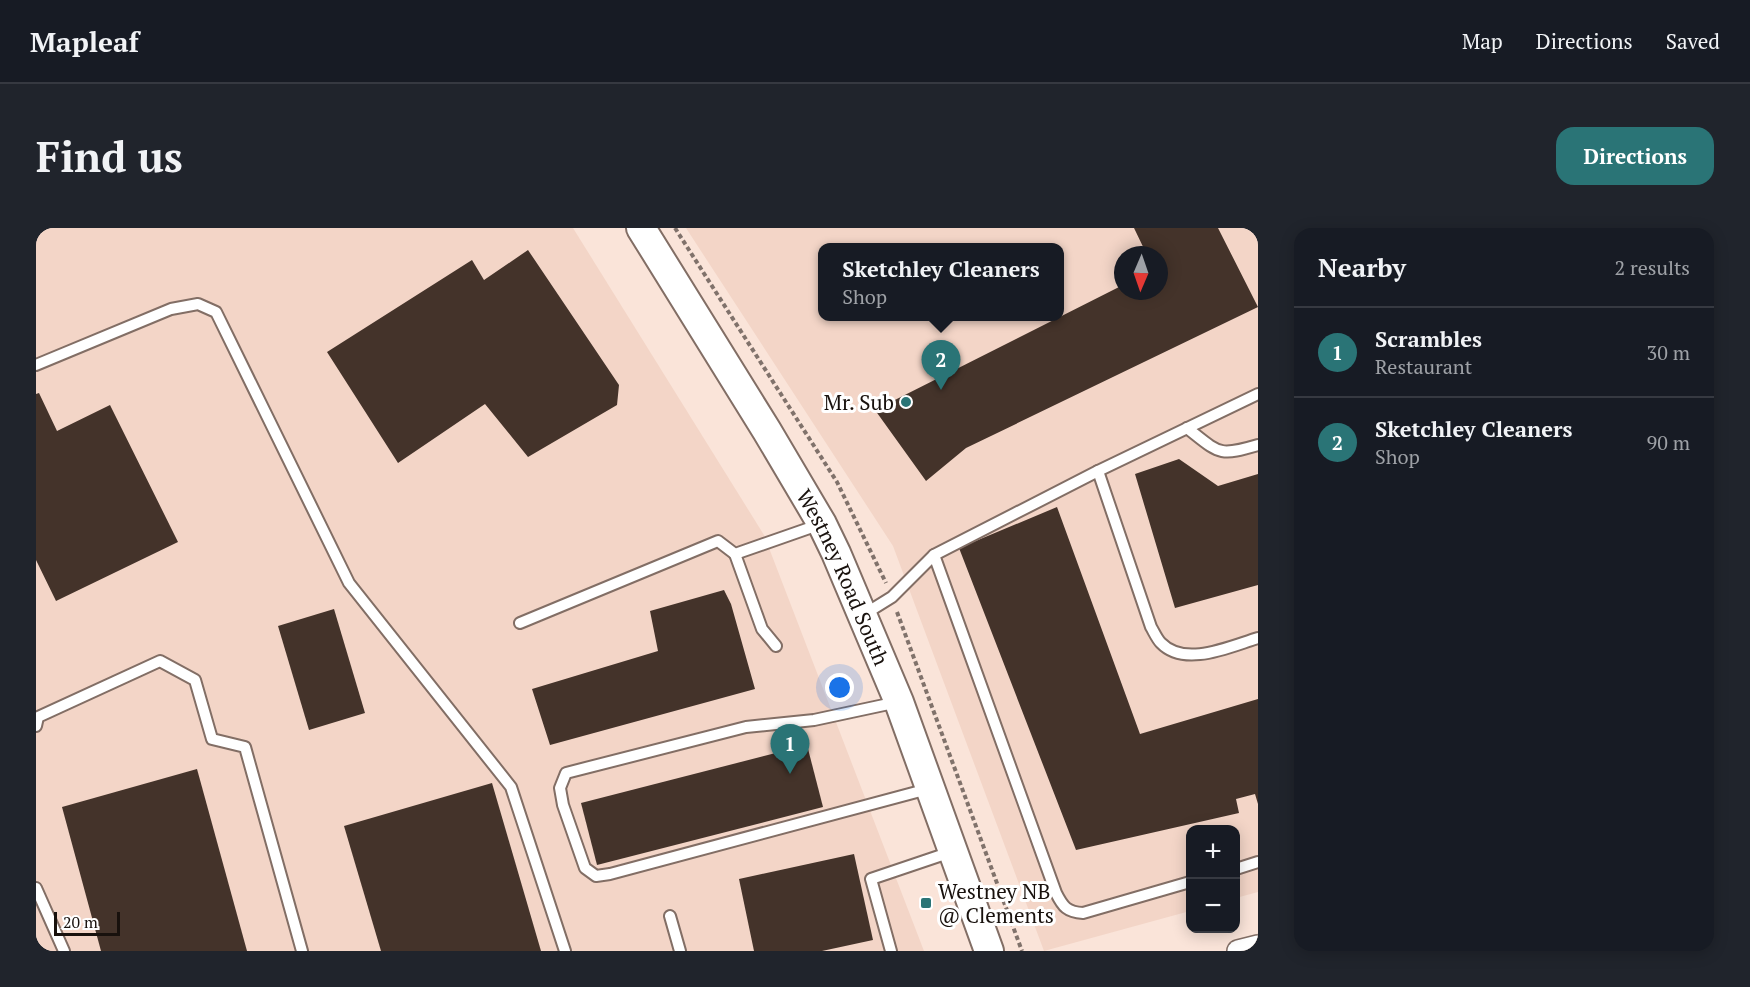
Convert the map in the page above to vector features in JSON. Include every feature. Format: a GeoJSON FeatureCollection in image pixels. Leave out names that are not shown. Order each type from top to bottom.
{"type":"FeatureCollection","features":[{"type":"Feature","properties":{"kind":"main road","name":"Westney Road South"},"geometry":{"type":"LineString","coordinates":[[641,228],[822,524],[899,702],[989,951]]}},
{"type":"Feature","properties":{"kind":"street"},"geometry":{"type":"LineString","coordinates":[[1238,951],[1258,946]]}},
{"type":"Feature","properties":{"kind":"lane"},"geometry":{"type":"LineString","coordinates":[[36,365],[171,309],[198,304],[216,312],[349,583],[511,787],[565,951]]}},
{"type":"Feature","properties":{"kind":"lane"},"geometry":{"type":"LineString","coordinates":[[863,615],[892,597],[934,555],[1098,471],[1258,394]]}},
{"type":"Feature","properties":{"kind":"lane"},"geometry":{"type":"LineString","coordinates":[[1187,428],[1214,449],[1224,452],[1235,452],[1258,445]]}},
{"type":"Feature","properties":{"kind":"lane"},"geometry":{"type":"LineString","coordinates":[[1098,471],[1151,627],[1161,643],[1174,651],[1189,654],[1205,653],[1258,638]]}},
{"type":"Feature","properties":{"kind":"lane"},"geometry":{"type":"LineString","coordinates":[[735,554],[822,524]]}},
{"type":"Feature","properties":{"kind":"lane"},"geometry":{"type":"LineString","coordinates":[[520,623],[718,541],[735,554],[762,628],[776,646]]}},
{"type":"Feature","properties":{"kind":"lane"},"geometry":{"type":"LineString","coordinates":[[934,555],[1021,801],[1062,905],[1073,912],[1083,913],[1186,883]]}},
{"type":"Feature","properties":{"kind":"lane"},"geometry":{"type":"LineString","coordinates":[[36,726],[38,717],[160,661],[195,680],[212,739],[245,747],[303,951]]}},
{"type":"Feature","properties":{"kind":"lane"},"geometry":{"type":"LineString","coordinates":[[899,702],[814,720],[746,727],[566,774],[560,788],[563,805],[585,868],[596,876],[610,874],[930,789]]}},
{"type":"Feature","properties":{"kind":"lane"},"geometry":{"type":"LineString","coordinates":[[891,951],[871,879],[953,852]]}},
{"type":"Feature","properties":{"kind":"lane"},"geometry":{"type":"LineString","coordinates":[[1240,868],[1258,862]]}},
{"type":"Feature","properties":{"kind":"lane"},"geometry":{"type":"LineString","coordinates":[[36,888],[64,951]]}},
{"type":"Feature","properties":{"kind":"lane"},"geometry":{"type":"LineString","coordinates":[[670,916],[680,951]]}},
{"type":"Feature","properties":{"kind":"shaded area"},"geometry":{"type":"Polygon","coordinates":[[[36,228],[573,228],[764,535],[924,951],[36,951],[36,228]]]}},
{"type":"Feature","properties":{"kind":"shaded area"},"geometry":{"type":"Polygon","coordinates":[[[686,228],[1258,228],[1258,892],[1240,897],[1240,825],[1186,825],[1186,912],[1044,951],[893,546],[686,228]]]}},
{"type":"Feature","properties":{"kind":"building"},"geometry":{"type":"Polygon","coordinates":[[[1134,228],[1218,228],[1258,307],[966,448],[926,481],[875,410],[1052,321],[1064,321],[1064,315],[1114,290],[1114,300],[1168,300],[1168,246],[1143,246],[1134,228]]]}},
{"type":"Feature","properties":{"kind":"building"},"geometry":{"type":"Polygon","coordinates":[[[528,250],[619,385],[617,405],[528,457],[485,404],[398,463],[327,352],[472,260],[484,280],[528,250]]]}},
{"type":"Feature","properties":{"kind":"building"},"geometry":{"type":"Polygon","coordinates":[[[39,393],[57,431],[110,405],[178,542],[56,601],[36,560],[36,394],[39,393]]]}},
{"type":"Feature","properties":{"kind":"building"},"geometry":{"type":"Polygon","coordinates":[[[1179,459],[1218,486],[1258,474],[1258,585],[1175,608],[1135,474],[1179,459]]]}},
{"type":"Feature","properties":{"kind":"building"},"geometry":{"type":"Polygon","coordinates":[[[1057,507],[1140,734],[1258,699],[1258,804],[1255,794],[1236,799],[1239,813],[1076,850],[959,548],[1057,507]]]}},
{"type":"Feature","properties":{"kind":"building"},"geometry":{"type":"Polygon","coordinates":[[[724,590],[731,604],[755,689],[550,745],[532,689],[658,651],[650,611],[724,590]]]}},
{"type":"Feature","properties":{"kind":"building"},"geometry":{"type":"Polygon","coordinates":[[[334,609],[365,713],[309,730],[278,626],[334,609]]]}},
{"type":"Feature","properties":{"kind":"building"},"geometry":{"type":"Polygon","coordinates":[[[807,745],[823,807],[597,865],[581,803],[807,745]]]}},
{"type":"Feature","properties":{"kind":"building"},"geometry":{"type":"Polygon","coordinates":[[[197,769],[247,951],[101,951],[62,807],[197,769]]]}},
{"type":"Feature","properties":{"kind":"building"},"geometry":{"type":"Polygon","coordinates":[[[492,783],[541,951],[381,951],[344,826],[492,783]]]}},
{"type":"Feature","properties":{"kind":"building"},"geometry":{"type":"Polygon","coordinates":[[[854,854],[873,940],[822,951],[754,951],[739,879],[854,854]]]}},
{"type":"Feature","properties":{"kind":"place","name":"Sketchley Cleaners"},"geometry":{"type":"Point","coordinates":[941,390]}},
{"type":"Feature","properties":{"kind":"place","name":"Mr. Sub"},"geometry":{"type":"Point","coordinates":[906,402]}},
{"type":"Feature","properties":{"kind":"place","name":"Scrambles"},"geometry":{"type":"Point","coordinates":[790,774]}},
{"type":"Feature","properties":{"kind":"place","name":"Westney NB @ Clements"},"geometry":{"type":"Point","coordinates":[926,903]}}]}
